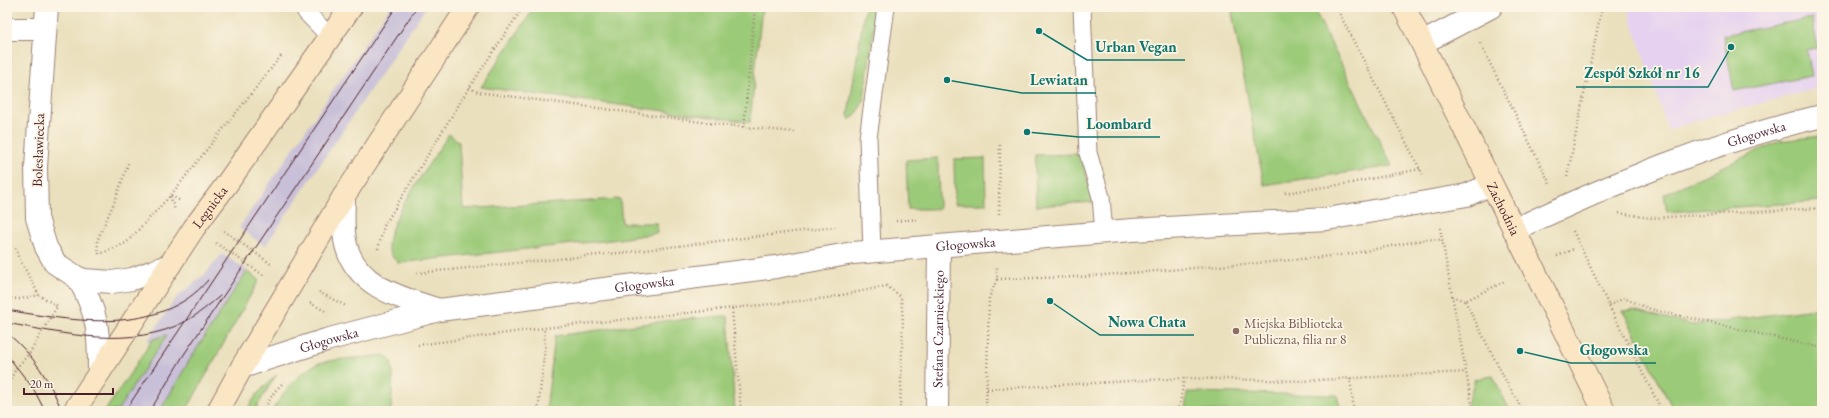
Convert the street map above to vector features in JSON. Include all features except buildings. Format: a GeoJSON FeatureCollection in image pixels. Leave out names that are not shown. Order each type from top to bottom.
{"type":"FeatureCollection","features":[{"type":"Feature","properties":{"kind":"main road","name":"Legnicka"},"geometry":{"type":"LineString","coordinates":[[74,411],[194,228],[351,7]]}},
{"type":"Feature","properties":{"kind":"main road"},"geometry":{"type":"LineString","coordinates":[[218,411],[242,367],[344,196],[468,7]]}},
{"type":"Feature","properties":{"kind":"main road","name":"Zachodnia"},"geometry":{"type":"LineString","coordinates":[[1404,7],[1604,411]]}},
{"type":"Feature","properties":{"kind":"street","name":"Bolesławiecka"},"geometry":{"type":"LineString","coordinates":[[47,7],[36,167],[37,218],[46,247],[55,263],[78,278],[112,282],[132,279],[170,265]]}},
{"type":"Feature","properties":{"kind":"street"},"geometry":{"type":"LineString","coordinates":[[1422,42],[1491,7]]}},
{"type":"Feature","properties":{"kind":"street"},"geometry":{"type":"LineString","coordinates":[[7,29],[45,29]]}},
{"type":"Feature","properties":{"kind":"street","name":"Głogowska"},"geometry":{"type":"LineString","coordinates":[[1514,230],[1618,182],[1775,127],[1822,116]]}},
{"type":"Feature","properties":{"kind":"street","name":"Głogowska"},"geometry":{"type":"LineString","coordinates":[[242,367],[326,340],[439,310],[776,266],[872,251],[1104,233],[1327,219],[1467,195],[1492,184]]}},
{"type":"Feature","properties":{"kind":"street","name":"Głogowska"},"geometry":{"type":"LineString","coordinates":[[344,196],[345,243],[348,252],[365,277],[384,291],[439,310]]}},
{"type":"Feature","properties":{"kind":"street","name":"Stefana Czarnieckiego"},"geometry":{"type":"LineString","coordinates":[[937,411],[938,247]]}},
{"type":"Feature","properties":{"kind":"street"},"geometry":{"type":"LineString","coordinates":[[78,278],[91,304],[96,319],[99,339],[99,372]]}},
{"type":"Feature","properties":{"kind":"lane"},"geometry":{"type":"LineString","coordinates":[[304,7],[306,12],[330,37]]}},
{"type":"Feature","properties":{"kind":"lane"},"geometry":{"type":"LineString","coordinates":[[872,251],[868,138],[886,7]]}},
{"type":"Feature","properties":{"kind":"lane"},"geometry":{"type":"LineString","coordinates":[[1082,7],[1088,153],[1101,198],[1104,233]]}},
{"type":"Feature","properties":{"kind":"path"},"geometry":{"type":"LineString","coordinates":[[378,251],[384,226],[469,88],[523,7]]}},
{"type":"Feature","properties":{"kind":"path"},"geometry":{"type":"LineString","coordinates":[[744,127],[755,7]]}},
{"type":"Feature","properties":{"kind":"path"},"geometry":{"type":"LineString","coordinates":[[1336,7],[1425,180]]}},
{"type":"Feature","properties":{"kind":"path"},"geometry":{"type":"LineString","coordinates":[[1567,178],[1602,7]]}},
{"type":"Feature","properties":{"kind":"path"},"geometry":{"type":"LineString","coordinates":[[1476,36],[1553,190]]}},
{"type":"Feature","properties":{"kind":"path"},"geometry":{"type":"LineString","coordinates":[[95,258],[126,243],[170,196],[286,51]]}},
{"type":"Feature","properties":{"kind":"path"},"geometry":{"type":"LineString","coordinates":[[469,88],[478,92],[744,127],[795,132]]}},
{"type":"Feature","properties":{"kind":"path"},"geometry":{"type":"LineString","coordinates":[[992,216],[999,216],[1000,143]]}},
{"type":"Feature","properties":{"kind":"path"},"geometry":{"type":"LineString","coordinates":[[99,255],[97,241],[116,198],[129,161]]}},
{"type":"Feature","properties":{"kind":"path"},"geometry":{"type":"LineString","coordinates":[[1280,193],[1351,183],[1420,169]]}},
{"type":"Feature","properties":{"kind":"path"},"geometry":{"type":"LineString","coordinates":[[170,196],[184,202]]}},
{"type":"Feature","properties":{"kind":"path"},"geometry":{"type":"LineString","coordinates":[[170,196],[176,214]]}},
{"type":"Feature","properties":{"kind":"path"},"geometry":{"type":"LineString","coordinates":[[1613,212],[1650,218],[1822,208]]}},
{"type":"Feature","properties":{"kind":"path"},"geometry":{"type":"LineString","coordinates":[[414,273],[628,252],[871,223],[921,219]]}},
{"type":"Feature","properties":{"kind":"path"},"geometry":{"type":"LineString","coordinates":[[1579,227],[1572,230],[1662,411]]}},
{"type":"Feature","properties":{"kind":"path"},"geometry":{"type":"LineString","coordinates":[[1440,228],[1473,411]]}},
{"type":"Feature","properties":{"kind":"path"},"geometry":{"type":"LineString","coordinates":[[222,230],[271,264]]}},
{"type":"Feature","properties":{"kind":"path"},"geometry":{"type":"LineString","coordinates":[[986,411],[989,298],[997,279],[1078,277],[1271,262],[1350,254],[1427,238],[1443,240]]}},
{"type":"Feature","properties":{"kind":"path"},"geometry":{"type":"LineString","coordinates":[[214,242],[265,276]]}},
{"type":"Feature","properties":{"kind":"path"},"geometry":{"type":"LineString","coordinates":[[1557,256],[1574,249]]}},
{"type":"Feature","properties":{"kind":"path"},"geometry":{"type":"LineString","coordinates":[[1465,301],[1505,282]]}},
{"type":"Feature","properties":{"kind":"path"},"geometry":{"type":"LineString","coordinates":[[412,346],[544,328],[827,298],[887,286],[902,297],[903,321],[900,411]]}},
{"type":"Feature","properties":{"kind":"path"},"geometry":{"type":"LineString","coordinates":[[313,289],[347,306]]}},
{"type":"Feature","properties":{"kind":"path"},"geometry":{"type":"LineString","coordinates":[[7,298],[20,300],[39,295]]}},
{"type":"Feature","properties":{"kind":"path"},"geometry":{"type":"LineString","coordinates":[[1452,296],[1465,301],[1523,411]]}},
{"type":"Feature","properties":{"kind":"path"},"geometry":{"type":"LineString","coordinates":[[1609,306],[1624,298],[1650,309],[1822,348]]}},
{"type":"Feature","properties":{"kind":"path"},"geometry":{"type":"LineString","coordinates":[[7,386],[29,354],[61,300]]}},
{"type":"Feature","properties":{"kind":"path"},"geometry":{"type":"LineString","coordinates":[[306,301],[324,310]]}},
{"type":"Feature","properties":{"kind":"path"},"geometry":{"type":"LineString","coordinates":[[732,309],[741,411]]}},
{"type":"Feature","properties":{"kind":"path"},"geometry":{"type":"LineString","coordinates":[[538,411],[545,347],[544,328]]}},
{"type":"Feature","properties":{"kind":"path"},"geometry":{"type":"LineString","coordinates":[[987,389],[1184,378],[1301,381],[1466,372]]}},
{"type":"Feature","properties":{"kind":"path"},"geometry":{"type":"LineString","coordinates":[[7,376],[10,380]]}},
{"type":"Feature","properties":{"kind":"path"},"geometry":{"type":"LineString","coordinates":[[1179,411],[1184,378]]}},
{"type":"Feature","properties":{"kind":"path"},"geometry":{"type":"LineString","coordinates":[[1350,378],[1354,411]]}},
{"type":"Feature","properties":{"kind":"path"},"geometry":{"type":"LineString","coordinates":[[263,411],[275,391],[286,380]]}},
{"type":"Feature","properties":{"kind":"shaded area"},"geometry":{"type":"Polygon","coordinates":[[[390,7],[426,7],[266,245],[262,244],[239,228],[390,7]]]}},
{"type":"Feature","properties":{"kind":"shaded area"},"geometry":{"type":"Polygon","coordinates":[[[1627,7],[1822,7],[1822,87],[1698,120],[1668,130],[1627,7]]]}},
{"type":"Feature","properties":{"kind":"shaded area"},"geometry":{"type":"Polygon","coordinates":[[[222,254],[247,270],[189,361],[160,411],[117,411],[166,336],[153,339],[151,342],[147,341],[176,298],[205,274],[222,254]]]}},
{"type":"Feature","properties":{"kind":"green space"},"geometry":{"type":"Polygon","coordinates":[[[535,7],[762,7],[750,122],[481,87],[535,7]]]}},
{"type":"Feature","properties":{"kind":"green space"},"geometry":{"type":"Polygon","coordinates":[[[865,7],[877,7],[864,98],[858,112],[850,120],[848,115],[865,7]]]}},
{"type":"Feature","properties":{"kind":"green space"},"geometry":{"type":"Polygon","coordinates":[[[1231,7],[1313,7],[1392,166],[1264,185],[1231,7]]]}},
{"type":"Feature","properties":{"kind":"green space"},"geometry":{"type":"Polygon","coordinates":[[[1812,18],[1818,48],[1807,50],[1812,76],[1734,91],[1723,35],[1812,18]]]}},
{"type":"Feature","properties":{"kind":"green space"},"geometry":{"type":"Polygon","coordinates":[[[449,134],[459,142],[463,209],[620,199],[622,223],[657,223],[657,233],[620,239],[398,263],[390,252],[388,244],[396,219],[413,188],[449,134]]]}},
{"type":"Feature","properties":{"kind":"green space"},"geometry":{"type":"Polygon","coordinates":[[[1822,136],[1822,201],[1667,212],[1664,194],[1779,141],[1822,136]]]}},
{"type":"Feature","properties":{"kind":"green space"},"geometry":{"type":"Polygon","coordinates":[[[1076,154],[1081,158],[1094,202],[1036,206],[1035,155],[1076,154]]]}},
{"type":"Feature","properties":{"kind":"green space"},"geometry":{"type":"Polygon","coordinates":[[[938,158],[939,209],[908,209],[906,160],[938,158]]]}},
{"type":"Feature","properties":{"kind":"green space"},"geometry":{"type":"Polygon","coordinates":[[[985,158],[986,204],[955,204],[954,159],[985,158]]]}},
{"type":"Feature","properties":{"kind":"green space"},"geometry":{"type":"Polygon","coordinates":[[[247,271],[259,280],[186,411],[160,411],[189,361],[247,271]]]}},
{"type":"Feature","properties":{"kind":"green space"},"geometry":{"type":"Polygon","coordinates":[[[1822,308],[1822,411],[1674,411],[1623,311],[1633,310],[1692,325],[1822,308]]]}},
{"type":"Feature","properties":{"kind":"green space"},"geometry":{"type":"Polygon","coordinates":[[[728,316],[735,411],[546,411],[555,336],[671,320],[728,316]]]}},
{"type":"Feature","properties":{"kind":"green space"},"geometry":{"type":"Polygon","coordinates":[[[167,335],[117,411],[105,411],[153,339],[167,335]]]}},
{"type":"Feature","properties":{"kind":"green space"},"geometry":{"type":"Polygon","coordinates":[[[385,355],[391,361],[393,374],[391,411],[272,411],[293,382],[300,375],[315,365],[330,361],[385,355]]]}},
{"type":"Feature","properties":{"kind":"green space"},"geometry":{"type":"Polygon","coordinates":[[[277,374],[254,411],[246,411],[257,394],[277,374]]]}},
{"type":"Feature","properties":{"kind":"green space"},"geometry":{"type":"Polygon","coordinates":[[[1493,376],[1510,411],[1465,411],[1475,379],[1493,376]]]}},
{"type":"Feature","properties":{"kind":"green space"},"geometry":{"type":"Polygon","coordinates":[[[1187,392],[1337,395],[1341,411],[1185,411],[1187,392]]]}},
{"type":"Feature","properties":{"kind":"tram line"},"geometry":{"type":"LineString","coordinates":[[125,411],[396,7]]}},
{"type":"Feature","properties":{"kind":"tram line"},"geometry":{"type":"LineString","coordinates":[[150,411],[183,356],[417,7]]}},
{"type":"Feature","properties":{"kind":"tram line"},"geometry":{"type":"LineString","coordinates":[[7,310],[59,318],[86,320],[114,320],[140,317],[165,310],[188,298],[208,280]]}},
{"type":"Feature","properties":{"kind":"tram line"},"geometry":{"type":"LineString","coordinates":[[7,323],[74,335],[98,337],[144,335],[165,330],[186,321],[220,296]]}},
{"type":"Feature","properties":{"kind":"tram line"},"geometry":{"type":"LineString","coordinates":[[7,333],[33,359],[52,389],[62,411]]}},
{"type":"Feature","properties":{"kind":"tram line"},"geometry":{"type":"LineString","coordinates":[[7,355],[33,388],[45,411]]}},
{"type":"Feature","properties":{"kind":"place","name":"Urban Vegan"},"geometry":{"type":"Point","coordinates":[1039,31]}},
{"type":"Feature","properties":{"kind":"place","name":"Zespół Szkół nr 16"},"geometry":{"type":"Point","coordinates":[1731,47]}},
{"type":"Feature","properties":{"kind":"place","name":"Lewiatan"},"geometry":{"type":"Point","coordinates":[947,80]}},
{"type":"Feature","properties":{"kind":"place","name":"Loombard"},"geometry":{"type":"Point","coordinates":[1027,132]}},
{"type":"Feature","properties":{"kind":"place","name":"Nowa Chata"},"geometry":{"type":"Point","coordinates":[1050,301]}},
{"type":"Feature","properties":{"kind":"place","name":"Miejska Biblioteka Publiczna, filia nr 8"},"geometry":{"type":"Point","coordinates":[1236,331]}},
{"type":"Feature","properties":{"kind":"place","name":"Głogowska"},"geometry":{"type":"Point","coordinates":[1520,351]}}]}
